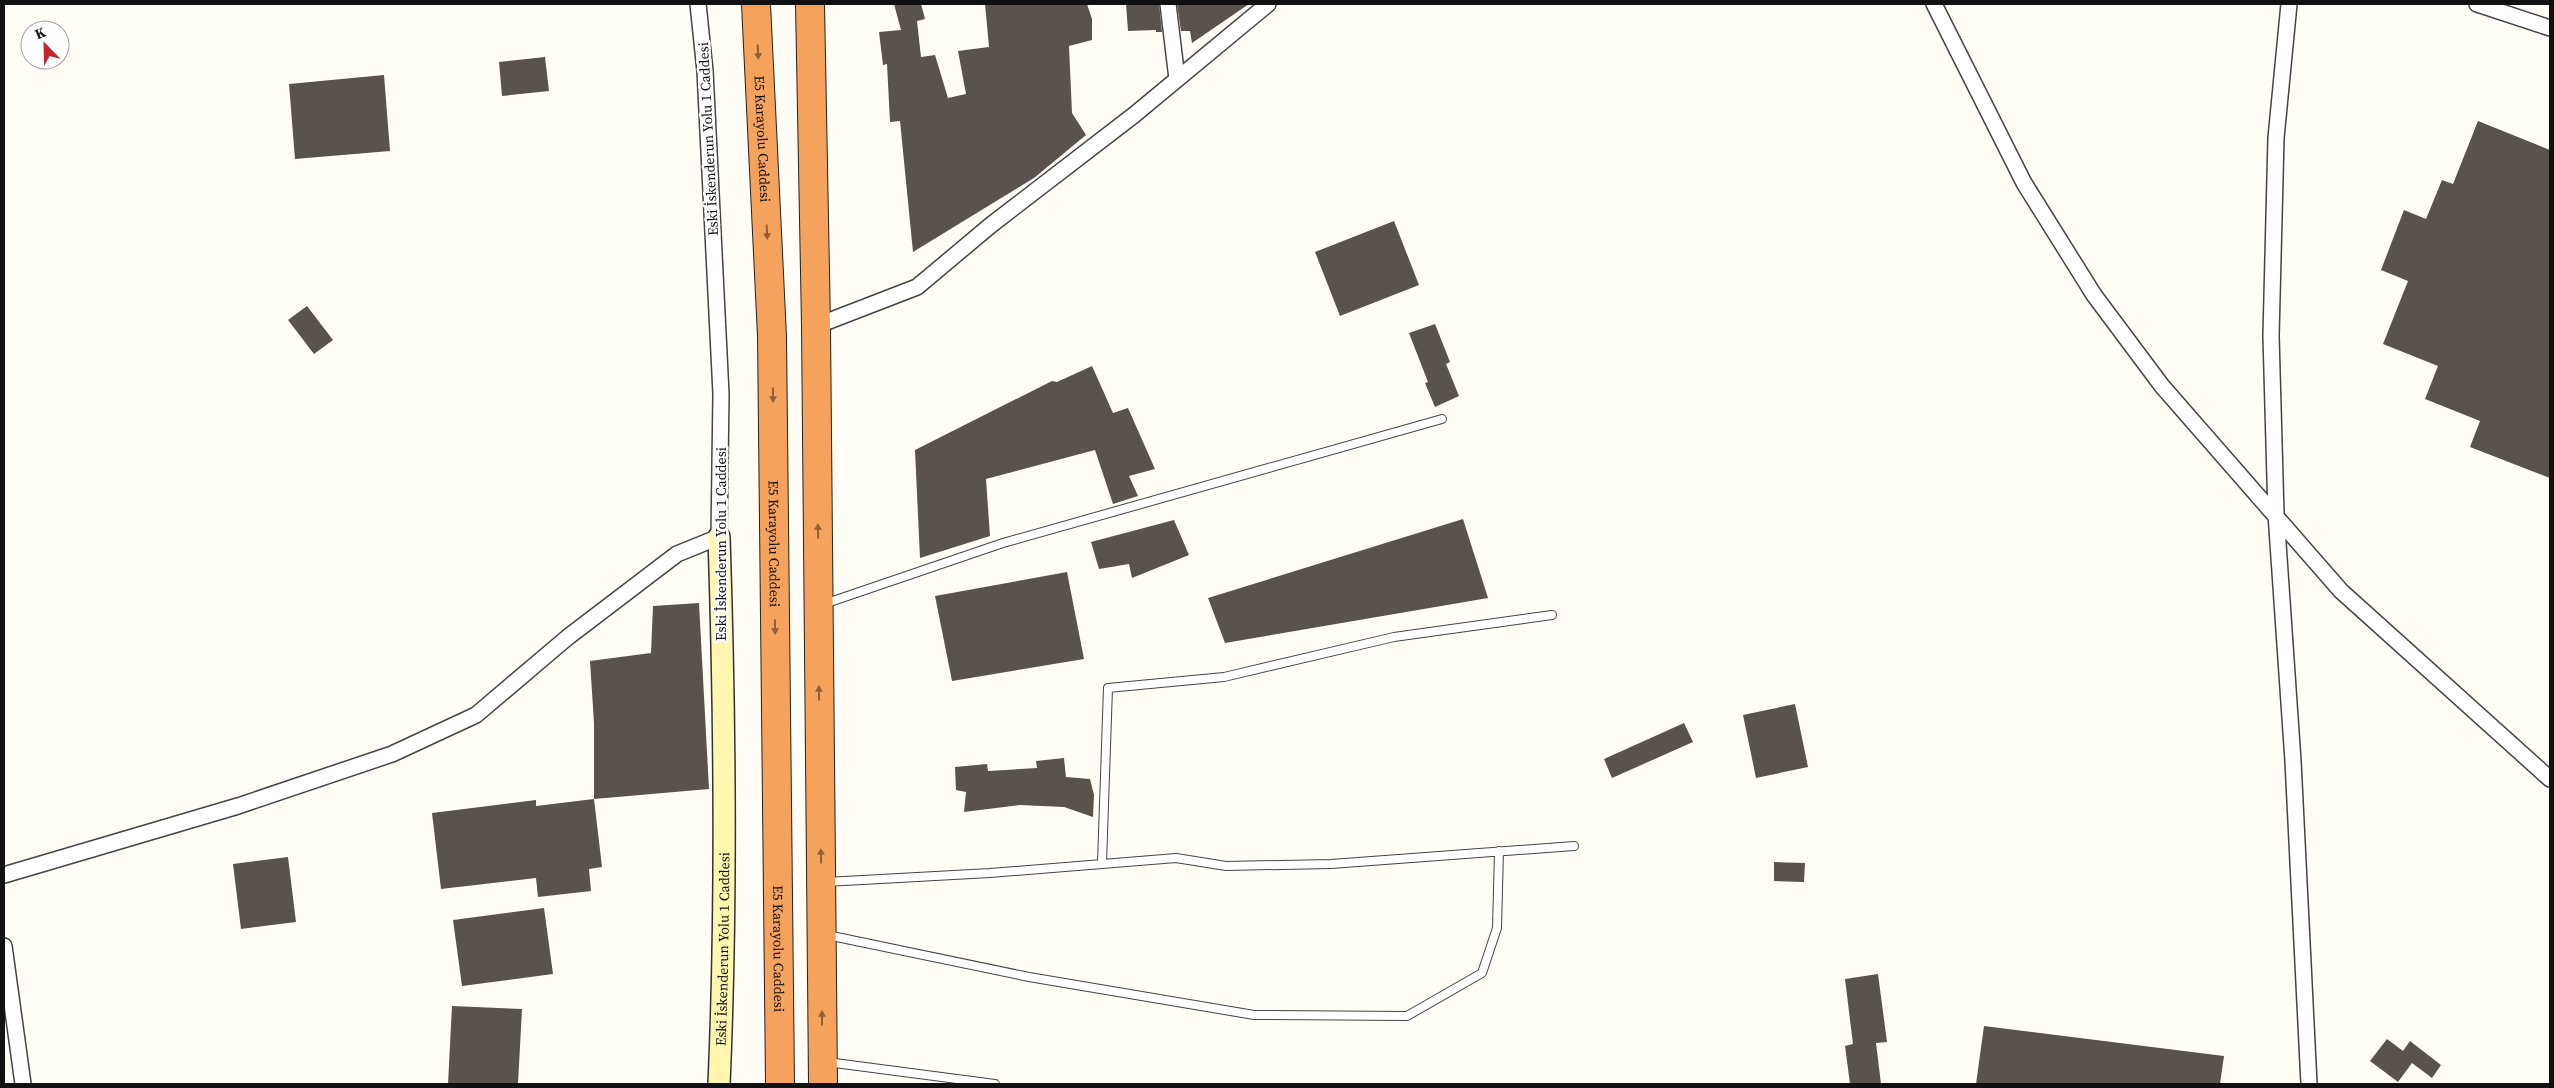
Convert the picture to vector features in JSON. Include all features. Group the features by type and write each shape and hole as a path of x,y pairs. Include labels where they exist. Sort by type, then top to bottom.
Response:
{"highway":[{"name":"E5 Karayolu Caddesi","path":"756,4 772,336 780,1084"},
{"path":"810,4 816,326 823,1073"}],"street":[{"name":"Eski İskenderun Yolu 1 Caddesi","path":"698,4 706,72 721,394 719,537 722,629 724,982 719,1084"},
{"path":"1168,4 1177,79"},
{"path":"816,326 917,287 991,225 1177,79 1268,4"},
{"path":"1934,4 2024,183 2094,294 2162,386 2276,514 2341,591 2550,779"},
{"path":"2289,4 2276,138 2271,336 2276,514 2293,761 2309,1084"},
{"path":"2477,4 2550,28"},
{"path":"4,875 238,806 392,754 476,715 568,637 677,554 719,537"},
{"path":"4,946 22,1084"}],"lane":[{"path":"818,606 1004,543 1442,419"},
{"path":"1102,863 1108,688 1224,677 1394,637 1552,616"},
{"path":"821,882 990,873 1176,858 1226,866 1331,864 1574,846"},
{"path":"822,934 1030,978 1254,1015 1407,1016 1482,973 1497,928 1499,851"},
{"path":"823,1073 995,1084"}],"building":[{"path":"894,4 921,4 925,19 917,21 921,57 935,55 948,98 966,94 958,51 989,47 985,4 1087,4 1092,19 1092,40 1069,46 1072,113 1086,135 1034,178 913,252 900,121 890,122 887,64 883,65 879,32 901,30"},
{"path":"1126,4 1159,4 1162,32 1156,32 1156,30 1128,31"},
{"path":"1177,4 1249,4 1192,43 1190,31 1181,31"},
{"path":"545,57 549,91 502,96 499,62"},
{"path":"384,75 390,151 295,159 289,84"},
{"path":"2478,121 2550,150 2550,478 2470,447 2480,421 2425,399 2438,366 2383,344 2408,281 2381,270 2404,210 2426,219 2442,180 2453,184"},
{"path":"1394,221 1419,285 1340,316 1315,252"},
{"path":"307,306 333,340 314,354 288,320"},
{"path":"1435,324 1450,362 1446,364 1459,396 1435,407 1425,383 1428,382 1409,333"},
{"path":"1092,366 1113,413 1128,408 1155,469 1129,476 1138,496 1113,504 1095,450 986,479 990,536 920,558 915,450 1052,381 1057,382"},
{"path":"1463,519 1488,598 1225,643 1208,598"},
{"path":"1174,520 1189,555 1132,578 1129,564 1099,569 1091,542"},
{"path":"1067,572 1084,659 952,681 935,596"},
{"path":"699,603 709,789 594,799 594,723 590,661 651,653 653,606"},
{"path":"1795,704 1808,767 1756,778 1743,715"},
{"path":"1684,723 1693,742 1612,778 1604,759"},
{"path":"1064,758 1066,777 1090,779 1094,795 1093,817 1064,807 1020,805 964,812 966,792 956,790 955,767 987,764 988,771 1037,768 1036,761"},
{"path":"594,799 602,867 589,869 591,891 538,897 536,878 441,889 432,813 536,800 536,806"},
{"path":"288,857 296,922 241,929 233,864"},
{"path":"1774,862 1805,863 1804,882 1774,881"},
{"path":"544,908 553,974 462,986 453,920"},
{"path":"1878,974 1887,1042 1876,1043 1881,1084 1850,1084 1845,1046 1853,1044 1845,979"},
{"path":"452,1006 522,1009 518,1084 448,1084"},
{"path":"1984,1026 2224,1056 2220,1084 1976,1084"},
{"path":"2387,1039 2403,1051 2410,1041 2441,1065 2432,1078 2412,1063 2398,1082 2370,1061"}]}
